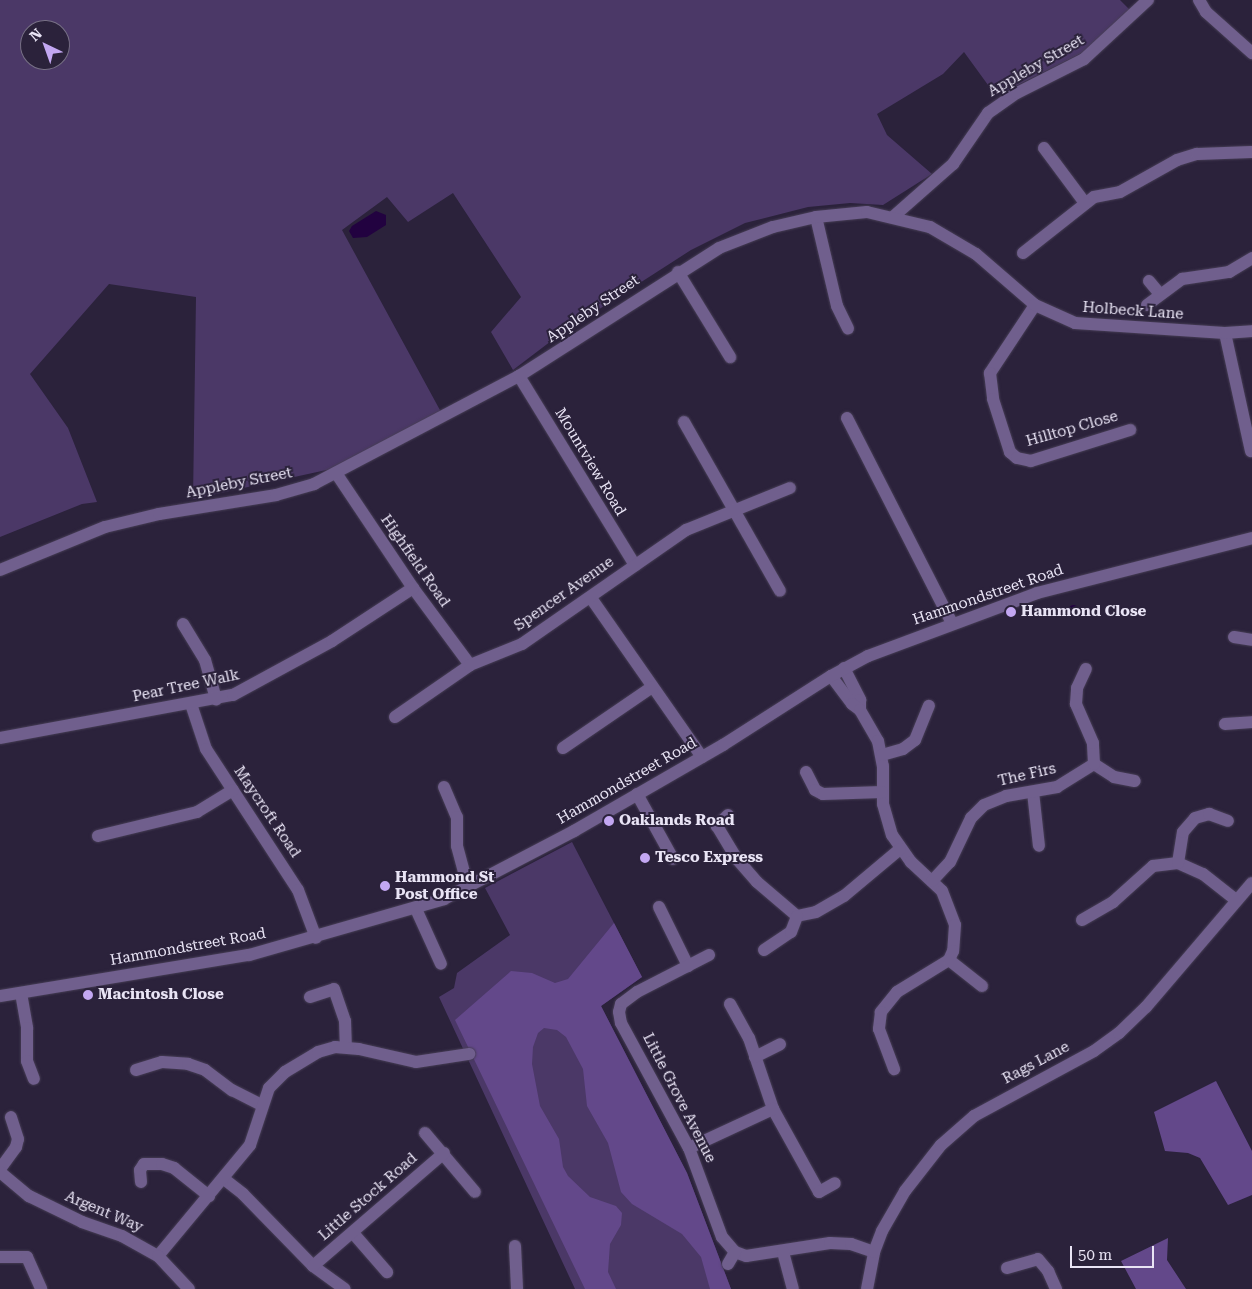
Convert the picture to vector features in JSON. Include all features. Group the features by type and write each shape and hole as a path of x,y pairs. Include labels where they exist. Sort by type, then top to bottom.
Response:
{"street":[{"name":"Appleby Street","path":"0,570 105,527 159,514 276,495 336,473 519,376 678,272 734,240 816,217 867,212 894,216 953,164 988,113 1017,93 1084,59 1148,0"},
{"path":"1199,0 1206,12 1252,53"},
{"path":"1044,148 1085,203"},
{"path":"1022,253 1094,197 1120,192 1177,160 1197,154 1252,152"},
{"name":"Holbeck Lane","path":"894,216 930,227 960,243 1035,305 1075,323 1225,333 1252,331"},
{"path":"816,217 837,306 848,329"},
{"path":"1147,305 1182,279 1230,272 1252,258"},
{"path":"678,272 730,357"},
{"path":"1149,281 1160,294"},
{"name":"Hilltop Close","path":"1035,305 990,373 993,399 1010,452 1017,458 1031,461 1130,430"},
{"path":"1225,333 1251,451"},
{"name":"Mountview Road","path":"519,376 635,565"},
{"path":"847,418 952,623"},
{"path":"684,422 732,510 780,591"},
{"name":"Highfield Road","path":"336,473 412,588 470,665"},
{"name":"Spencer Avenue","path":"395,717 470,665 522,644 591,598 686,530 790,488"},
{"name":"Hammondstreet Road","path":"0,996 249,955 416,909 505,870 702,757 844,668 952,623 1067,584 1252,538"},
{"name":"Pear Tree Walk","path":"0,738 191,704 216,699 248,689 412,588"},
{"path":"591,598 702,757"},
{"path":"183,624 205,660 216,699"},
{"path":"1234,637 1252,640"},
{"path":"844,668 860,700 860,710"},
{"path":"1086,669 1077,688 1076,704 1093,743 1094,764 1114,778 1135,781"},
{"path":"831,676 860,710 882,755 882,792 887,824 900,849 932,881 947,900 955,925 954,951 949,960 897,992 883,1006 879,1029 894,1069"},
{"path":"563,748 652,687"},
{"name":"Maycroft Road","path":"191,704 206,749 298,890 316,938"},
{"path":"882,755 903,749 915,740 929,706"},
{"path":"1224,724 1252,722"},
{"name":"The Firs","path":"932,881 950,862 971,818 979,808 998,798 1057,787 1094,764"},
{"path":"806,772 815,790 824,794 882,792"},
{"path":"444,787 457,818 457,846 468,887"},
{"path":"98,836 197,812 233,790"},
{"path":"1033,792 1039,846"},
{"path":"637,794 673,859"},
{"path":"1178,862 1180,840 1189,822 1209,814 1228,821"},
{"path":"728,815 717,826 737,859 756,882 797,916"},
{"path":"797,916 816,912 844,896 900,849"},
{"path":"1082,920 1113,902 1153,866 1178,862 1203,874 1236,900"},
{"name":"Rags Lane","path":"867,1289 874,1252 905,1191 941,1145 974,1116 1094,1051 1119,1033 1146,1007 1252,883"},
{"path":"659,907 688,966 710,955"},
{"path":"416,909 441,964"},
{"path":"764,950 792,932 797,916"},
{"path":"949,960 982,986"},
{"name":"Little Grove Avenue","path":"688,966 637,992 621,1004 618,1012 621,1023 689,1148 717,1227 735,1252"},
{"path":"310,997 334,989 345,1021 346,1047"},
{"path":"21,993 27,1028 27,1062 34,1079"},
{"path":"730,1004 756,1057 773,1109 818,1192 835,1183"},
{"path":"756,1057 780,1044"},
{"path":"158,1256 224,1179 255,1137 262,1105 269,1088 285,1072 318,1052 346,1047 416,1062 469,1054"},
{"path":"136,1070 162,1062 188,1064 205,1070 232,1090 262,1105"},
{"path":"689,1148 773,1109"},
{"path":"0,1171 16,1147 18,1138 11,1117"},
{"path":"426,1133 475,1192"},
{"name":"Little Stock Road","path":"313,1266 444,1153"},
{"path":"141,1182 140,1170 144,1164 162,1164 174,1168 209,1196"},
{"name":"Argent Way","path":"0,1171 29,1196 82,1222 122,1236 158,1256 189,1289"},
{"path":"224,1179 243,1194 313,1266 345,1289"},
{"path":"353,1233 387,1272"},
{"path":"728,1264 735,1252 746,1256 783,1252 830,1242 851,1244 874,1252"},
{"path":"515,1246 517,1289"},
{"path":"783,1252 793,1289"},
{"path":"0,1257 27,1257 41,1289"},
{"path":"1007,1268 1038,1259 1048,1271 1056,1289"}],"shaded area":[{"path":"0,0 1120,0 1130,10 1082,53 996,96 964,52 943,74 877,114 887,135 932,174 883,205 850,203 808,207 745,223 691,250 559,335 513,370 491,332 521,297 453,193 408,222 387,197 342,230 441,412 331,469 193,499 196,297 109,284 30,374 68,428 97,502 82,504 0,537"},
{"path":"376,211 386,215 386,225 367,237 353,238 349,231 352,226"},
{"path":"1073,604 1079,610 1073,616 1067,610"},
{"path":"572,842 642,977 601,1006 687,1173 731,1289 575,1289 439,997 454,988 457,973 510,935 485,888"},
{"path":"614,923 642,977 601,1006 687,1173 731,1289 710,1289 701,1257 682,1234 632,1204 621,1192 608,1143 587,1106 583,1069 566,1037 557,1030 544,1028 538,1033 533,1047 532,1064 540,1106 559,1139 563,1167 568,1176 590,1197 616,1206 622,1213 621,1225 610,1244 608,1272 616,1289 585,1289 455,1020 511,971 532,973 555,983 568,979"},
{"path":"1216,1081 1252,1151 1252,1195 1228,1205 1200,1158 1188,1153 1165,1151 1154,1112"},
{"path":"1168,1238 1167,1260 1186,1289 1136,1289 1121,1261"}],"place":[{"name":"Hammond Close","path":"1011,612"},
{"name":"Oaklands Road","path":"609,821"},
{"name":"Tesco Express","path":"645,858"},
{"name":"Hammond St Post Office","path":"385,886"},
{"name":"Macintosh Close","path":"88,995"}]}
